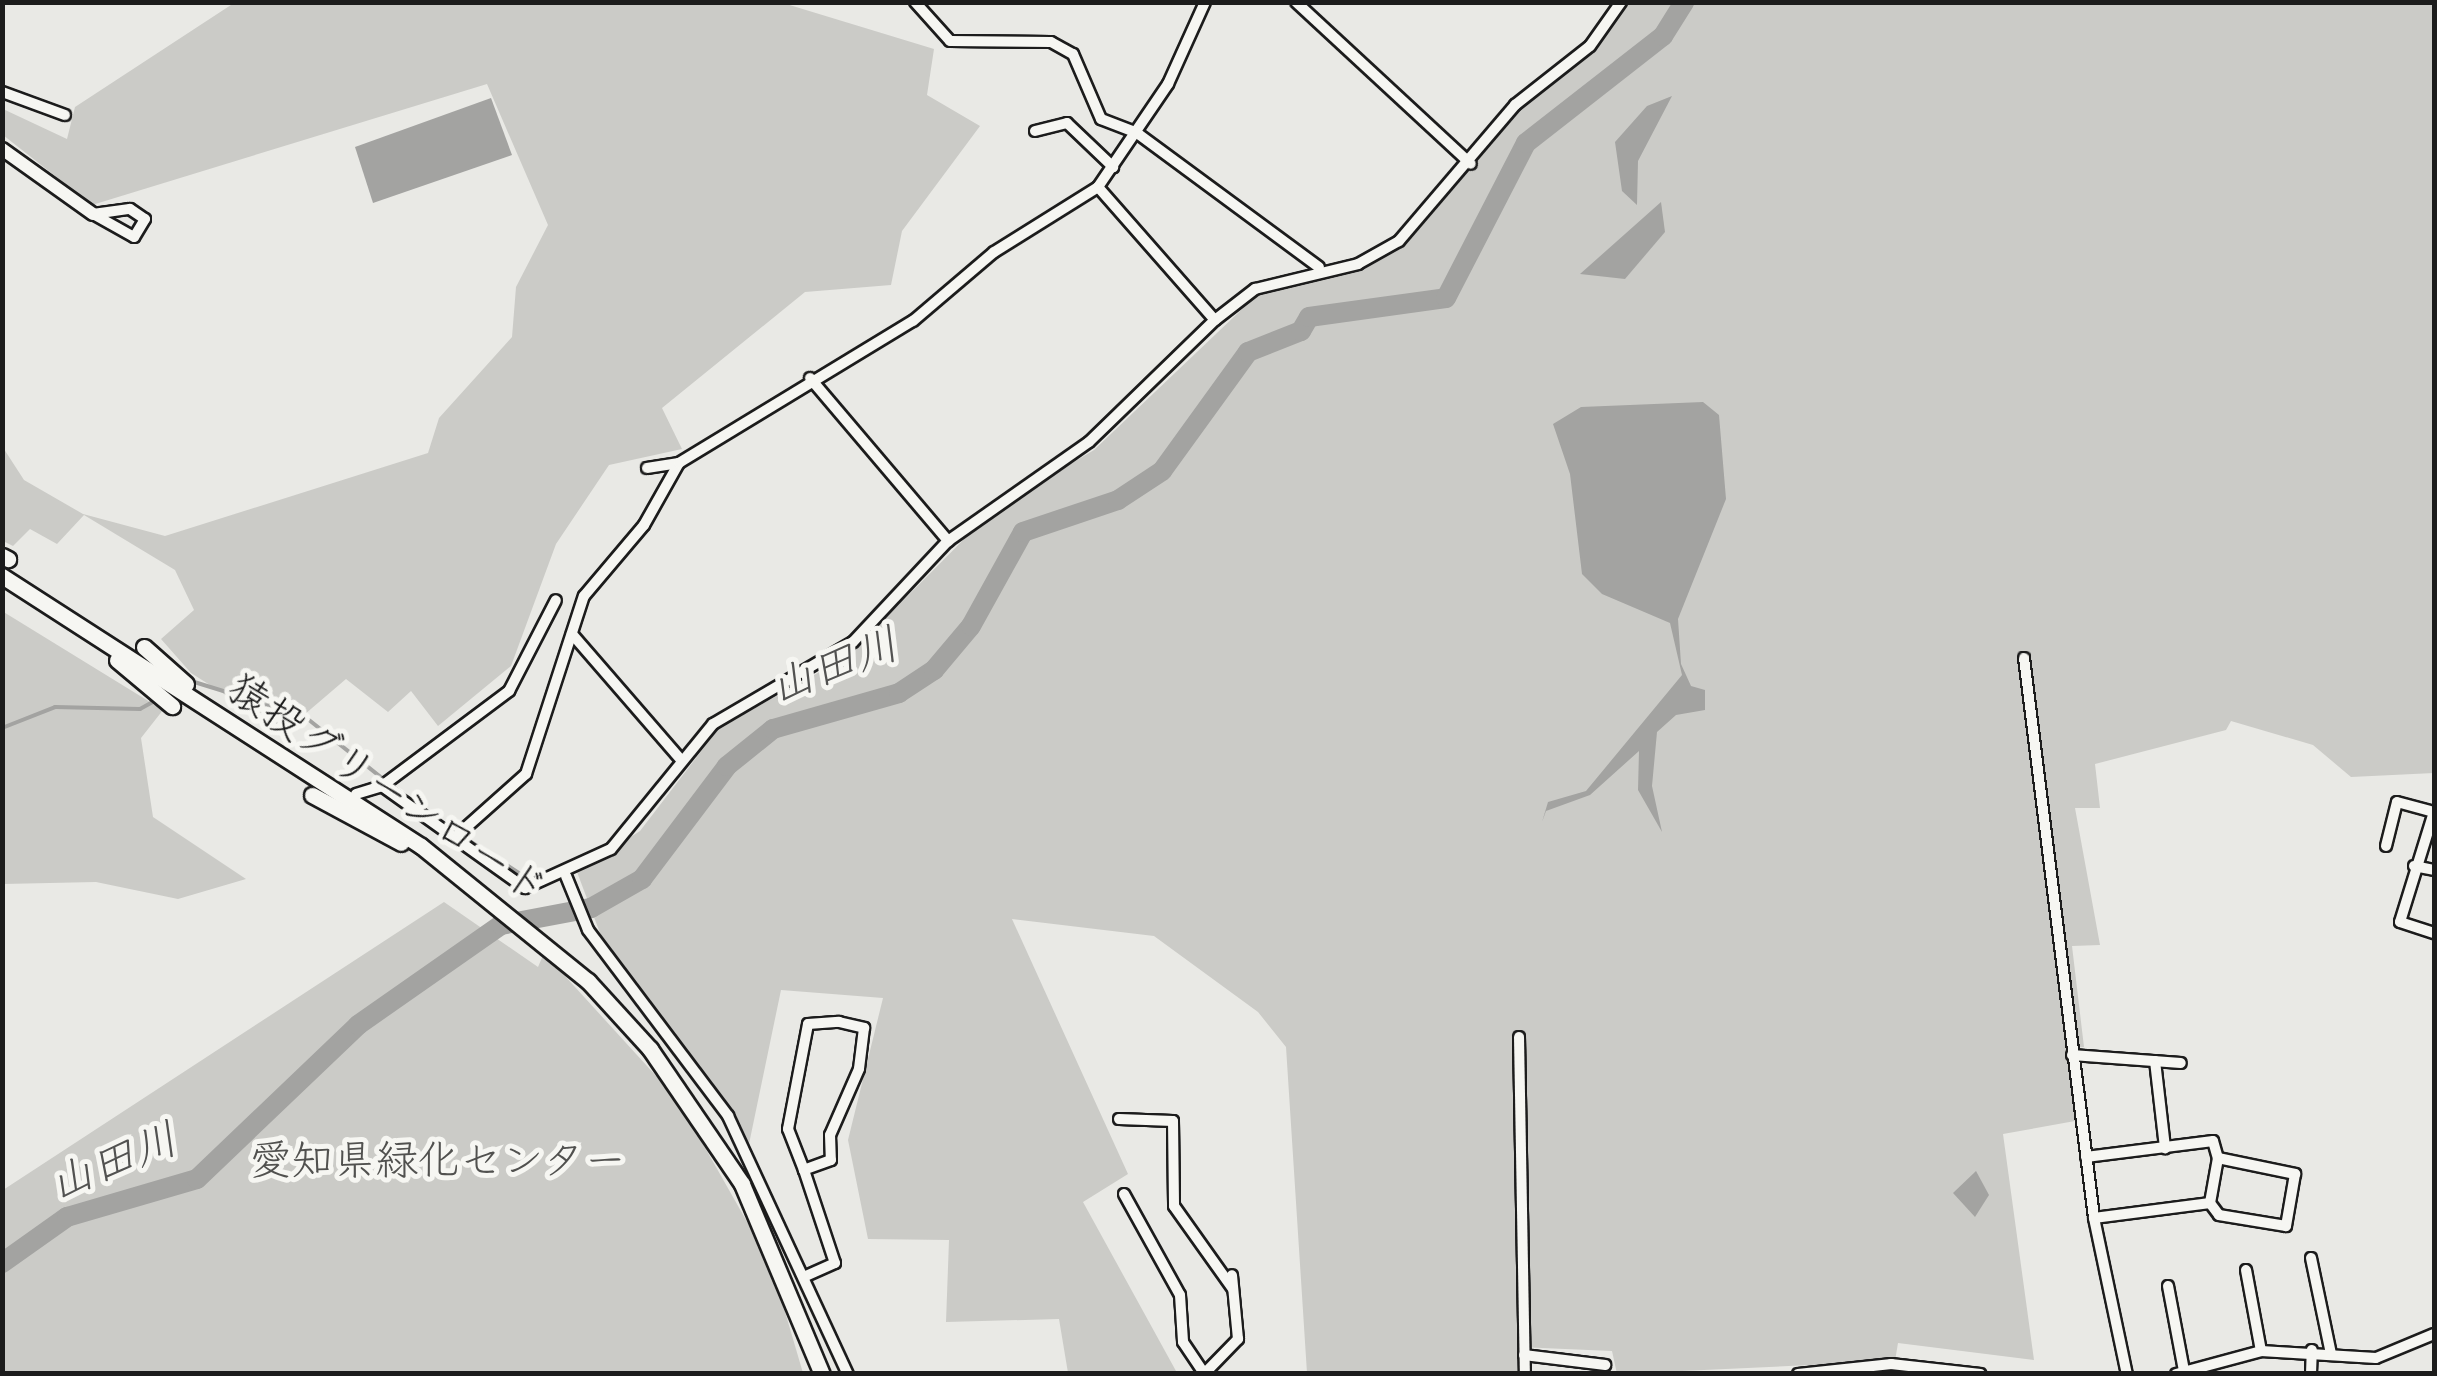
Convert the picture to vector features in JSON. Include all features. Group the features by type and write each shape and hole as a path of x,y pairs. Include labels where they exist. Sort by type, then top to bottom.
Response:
{"main road":[{"path":"2,579 172,706"},
{"name":"猿投グリーンロード","path":"2,579 324,782 466,878 540,936 622,1016 703,1120 769,1237 822,1374"},
{"path":"144,647 324,782"},
{"path":"312,795 466,878"}],"street":[{"path":"915,2 958,44 1031,40 1073,54 1102,119 1137,133 1319,267"},
{"path":"647,468 679,463 810,378 913,321 984,259 1098,187 1137,133 1206,2"},
{"path":"1296,2 1471,164"},
{"path":"382,786 525,888 566,876 635,830 682,760 726,714 853,642 948,541 1089,442 1215,320 1256,289 1319,267 1358,264 1400,241 1471,164 1515,105 1590,46 1621,2"},
{"path":"2,92 64,116"},
{"path":"1035,132 1067,123 1113,167"},
{"path":"2,149 93,214"},
{"path":"1098,187 1215,320"},
{"path":"810,378 948,541"},
{"path":"453,839 526,774 593,582 644,524 679,463"},
{"path":"356,794 382,786 509,691 556,600"},
{"path":"572,634 682,760"},
{"path":"2024,658 2094,1218 2128,1374"},
{"path":"2386,846 2397,802 2432,811 2400,922 2434,934"},
{"path":"2414,866 2434,870"},
{"path":"566,876 589,918 588,930 728,1116 806,1276 848,1374"},
{"path":"804,1170 830,1160 864,1028 808,1024 788,1129 836,1263 806,1276"},
{"path":"1519,1037 1524,1374"},
{"path":"2072,1055 2182,1063"},
{"path":"2155,1061 2165,1148"},
{"path":"1119,1119 1174,1121 1174,1206 1233,1289"},
{"path":"2086,1157 2214,1141 2218,1158 2210,1203 2219,1214 2286,1226 2295,1174 2218,1158"},
{"path":"1124,1194 1180,1295 1183,1342 1204,1373 1238,1340 1232,1275"},
{"path":"2094,1218 2210,1203"},
{"path":"2311,1258 2331,1354"},
{"path":"2246,1270 2261,1351"},
{"path":"2168,1286 2180,1372 2200,1370 2261,1351 2395,1355 2434,1334"},
{"path":"2311,1374 2312,1350"},
{"path":"1524,1355 1605,1365"},
{"path":"1798,1374 1905,1369 1980,1374"}],"green space":[{"path":"234,3 783,3 934,49 927,95 980,126 902,231 891,285 805,292 662,408 682,449 609,465 556,544 511,666 438,726 411,691 388,712 346,679 284,732 191,673 161,639 194,610 175,570 84,515 57,544 30,529 13,546 3,541 2,446 24,480 83,514 165,536 428,453 439,418 512,337 516,287 548,225 487,84 92,205 3,135 3,109 67,139 75,107"},
{"path":"1629,3 2434,3 2434,773 2351,777 2313,745 2231,721 2226,730 2095,764 2100,808 2075,808 2100,945 2072,946 2084,1047 2066,1048 2075,1121 2003,1134 2034,1360 1898,1343 1895,1361 1617,1374 1612,1351 1521,1347 1521,1373 1307,1373 1286,1047 1258,1012 1154,936 1012,919 1128,1174 1083,1202 1176,1371 1068,1373 1059,1319 946,1322 949,1240 868,1239 848,1140 883,998 781,990 749,1144 600,933 577,872 640,831 719,728 848,656 993,510 1094,450 1259,293 1361,271 1400,249 1518,109 1593,48"},
{"path":"2,611 163,710 141,738 153,817 246,879 178,899 96,882 3,884"},
{"name":"愛知県緑化センター","path":"444,902 538,967 544,953 678,1100 771,1264 803,1373 3,1374 3,1190"}],"shaded area":[{"path":"1672,96 1638,161 1637,205 1622,191 1615,142 1647,106"},
{"path":"491,98 512,155 373,203 355,147"},
{"path":"1661,202 1665,232 1625,279 1580,274"},
{"path":"1703,402 1719,415 1726,499 1678,619 1681,664 1691,686 1705,690 1705,710 1676,715 1657,732 1652,786 1662,832 1638,790 1639,751 1590,795 1546,811 1542,822 1548,802 1586,791 1682,675 1670,623 1602,594 1582,574 1570,474 1553,424 1581,407"},
{"path":"1976,1171 1989,1195 1975,1217 1953,1193"}],"waterway":[{"name":"山田川","path":"2,1263 67,1217 197,1179 358,1025 501,925 591,908 642,879 727,766 773,729 899,693 934,670 971,626 1023,532 1118,500 1162,471 1248,352 1301,331 1309,317 1446,298 1526,143 1663,36 1684,2"},
{"path":"191,681 304,716 387,782"},
{"path":"2,728 55,707 140,709 156,700"},
{"path":"439,821 525,877"}]}
